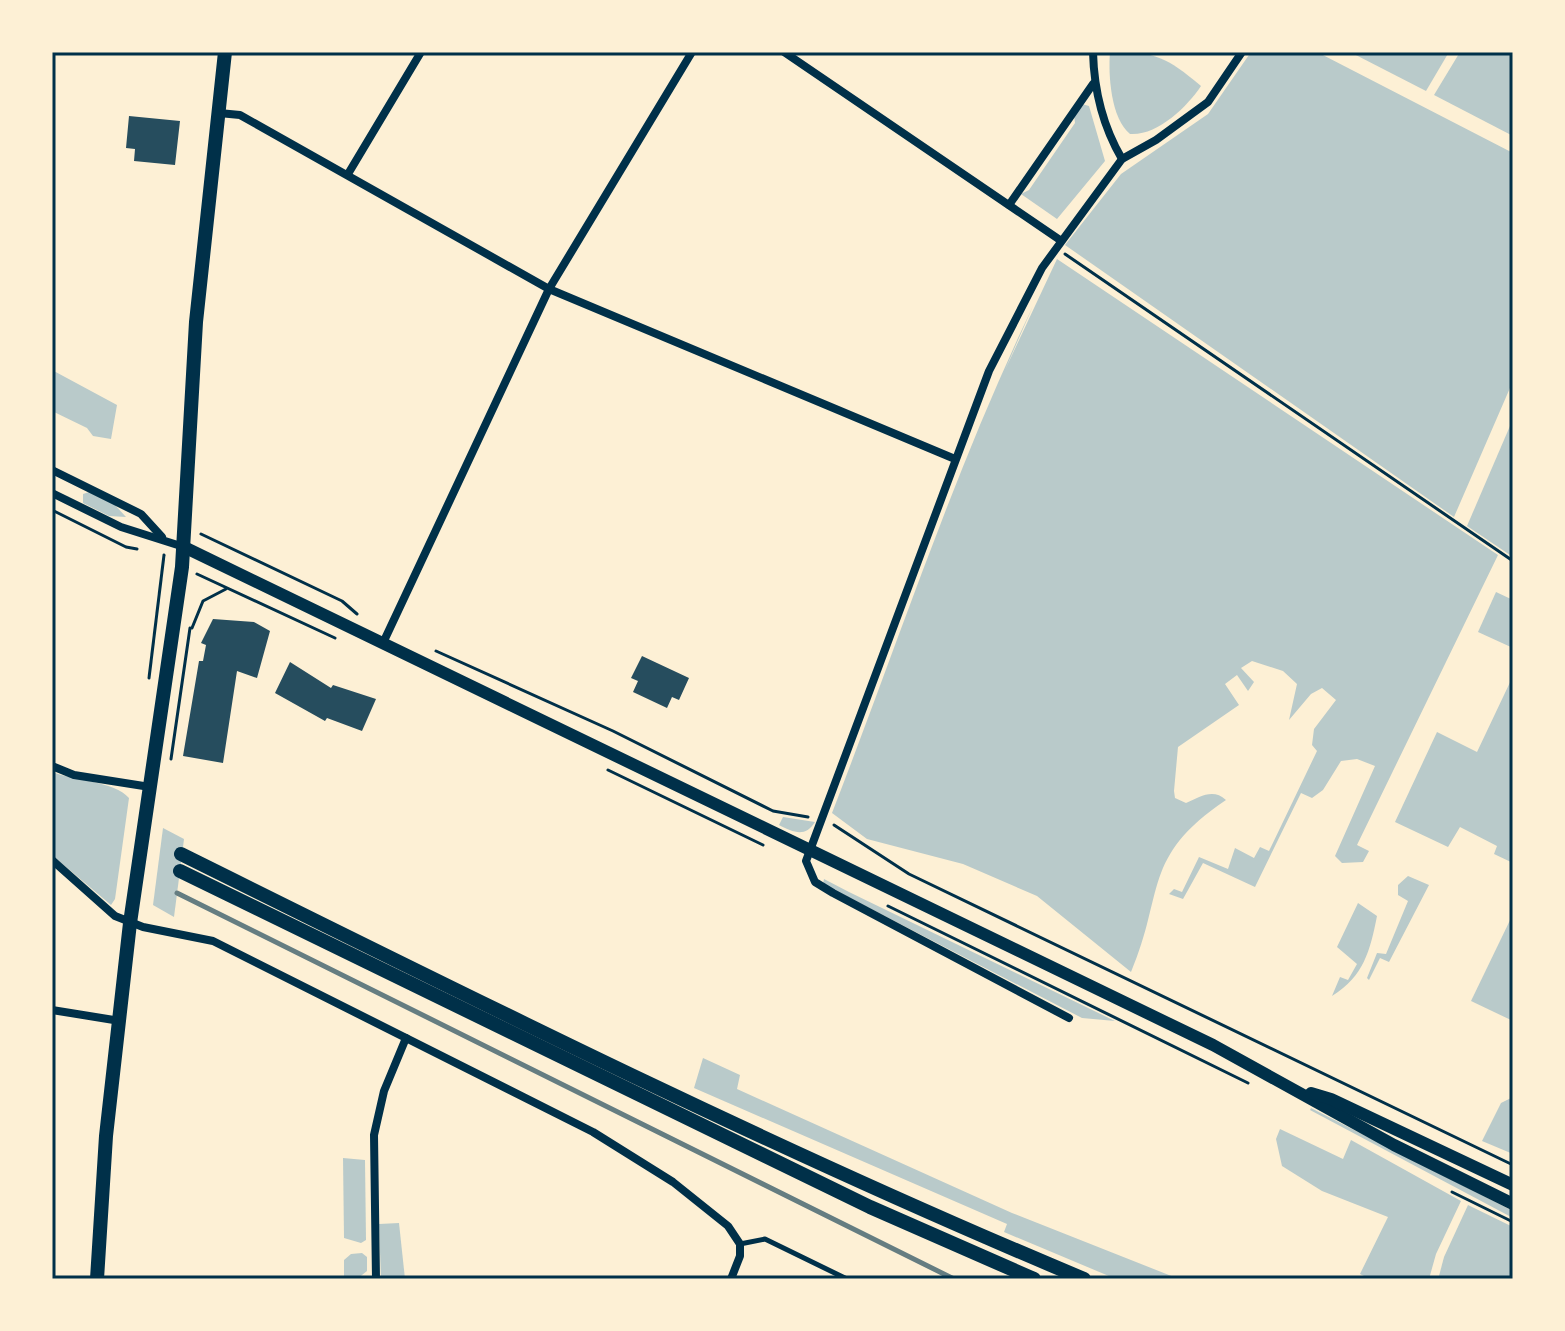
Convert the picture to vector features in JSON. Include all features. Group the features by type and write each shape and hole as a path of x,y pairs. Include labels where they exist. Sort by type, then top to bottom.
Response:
{"main road":[{"path":"97,1279 113,1020 182,567 196,322 225,52"},
{"path":"181,854 452,989 845,1176 1084,1279"},
{"path":"180,871 771,1160 1034,1279"}],"street":[{"path":"348,174 421,52"},
{"path":"383,643 549,289 692,52"},
{"path":"784,52 1009,205 1058,244"},
{"path":"1093,52 1093,84 1103,120 1122,159"},
{"path":"1069,1018 815,882 806,861 989,371 1058,244 1122,159 1154,141 1208,102 1242,52"},
{"path":"1009,205 1093,84"},
{"path":"219,113 240,115 549,289 955,459"},
{"path":"52,470 141,514 163,538"},
{"path":"65,499 74,481"},
{"path":"52,493 121,527 184,547 1300,1090 1331,1099 1513,1185"},
{"path":"52,766 74,775 150,787"},
{"path":"52,860 115,916 156,930 213,941 593,1132 702,1204 728,1226 740,1244 740,1256 731,1279"},
{"path":"52,1010 113,1020"},
{"path":"376,1279 372,1199 374,1135 384,1091 406,1038"},
{"path":"1300,1090 1324,1108 1513,1204"}],"lane":[{"path":"740,1244 765,1239 847,1279"}],"path":[{"path":"1058,244 1513,561"},
{"path":"52,510 137,549"},
{"path":"184,526 342,601 361,617"},
{"path":"157,553 164,558"},
{"path":"182,567 337,639"},
{"path":"190,632 203,601 229,588"},
{"path":"430,648 613,731 773,811 821,820 847,832 909,874 1513,1165"},
{"path":"602,767 768,847"},
{"path":"879,902 1258,1087"},
{"path":"1441,1186 1513,1222"}],"shaded area":[{"path":"1110,52 1139,53 1160,58 1179,68 1201,86 1170,119 1151,130 1130,134 1115,108 1110,84"},
{"path":"1251,52 1317,52 1513,153 1513,381 1454,517 1065,245 1121,174 1208,114"},
{"path":"1350,52 1449,52 1426,91"},
{"path":"1460,52 1513,52 1513,136 1434,95"},
{"path":"1082,104 1089,106 1105,161 1057,219 1021,194 1029,190 1075,123 1074,115"},
{"path":"1057,259 1498,555 1357,845 1369,851 1363,862 1342,863 1335,856 1375,766 1357,759 1341,761 1323,790 1312,798 1301,793 1255,887 1203,863 1183,899 1169,894 1174,889 1182,892 1199,857 1228,869 1235,848 1254,858 1260,847 1269,851 1317,751 1312,745 1314,729 1336,700 1322,688 1311,694 1289,720 1297,684 1283,671 1252,661 1241,668 1254,682 1248,691 1237,675 1225,684 1239,705 1178,747 1174,791 1175,798 1186,803 1211,794 1226,800 1180,840 1168,859 1159,878 1131,972 1037,896 963,864 867,839 832,813 978,431 1004,368"},
{"path":"52,370 117,405 111,439 93,436 87,428 52,411"},
{"path":"1513,419 1513,557 1467,526"},
{"path":"89,492 114,504 126,517 109,516 83,503 83,494"},
{"path":"1496,592 1513,600 1513,648 1478,632"},
{"path":"1513,676 1513,863 1494,854 1497,846 1460,827 1448,847 1395,822 1437,732 1477,752"},
{"path":"52,772 114,788 129,798 115,899 111,905 52,855"},
{"path":"783,817 815,822 807,830 798,832 779,825"},
{"path":"163,828 184,839 174,917 153,905"},
{"path":"1408,876 1429,885 1389,962 1380,958 1369,980 1367,978 1377,953 1386,954 1408,901 1398,895 1398,885"},
{"path":"824,879 1115,1021 1082,1018 823,884"},
{"path":"1358,903 1377,916 1372,940 1364,962 1352,980 1332,996 1340,977 1348,980 1357,964 1337,947"},
{"path":"1513,914 1513,1021 1471,1001"},
{"path":"703,1058 740,1075 737,1089 1012,1213 1179,1279 1116,1279 1004,1232 1007,1224 694,1088"},
{"path":"1513,1097 1513,1154 1482,1141 1501,1103"},
{"path":"1310,1110 1513,1211 1513,1218"},
{"path":"1280,1129 1343,1159 1351,1140 1461,1201 1436,1254 1429,1279 1370,1279 1360,1274 1388,1217 1322,1191 1282,1166 1276,1139"},
{"path":"343,1158 365,1160 366,1240 361,1243 344,1238"},
{"path":"1468,1205 1513,1227 1513,1279 1446,1279 1439,1276 1444,1257"},
{"path":"399,1223 405,1279 381,1279 379,1224"},
{"path":"362,1253 367,1257 367,1271 357,1279 344,1279 344,1260 351,1254"}],"building":[{"path":"129,116 180,121 175,165 134,161 135,149 126,148"},
{"path":"213,619 254,622 270,631 257,678 237,671 223,763 183,756 199,661 203,661 206,645 201,643"},
{"path":"642,656 689,678 679,700 672,697 667,708 633,692 638,681 631,678"},
{"path":"290,662 331,688 333,685 376,699 362,731 327,718 325,721 275,693"}],"railway":[{"path":"177,893 954,1279"}]}
